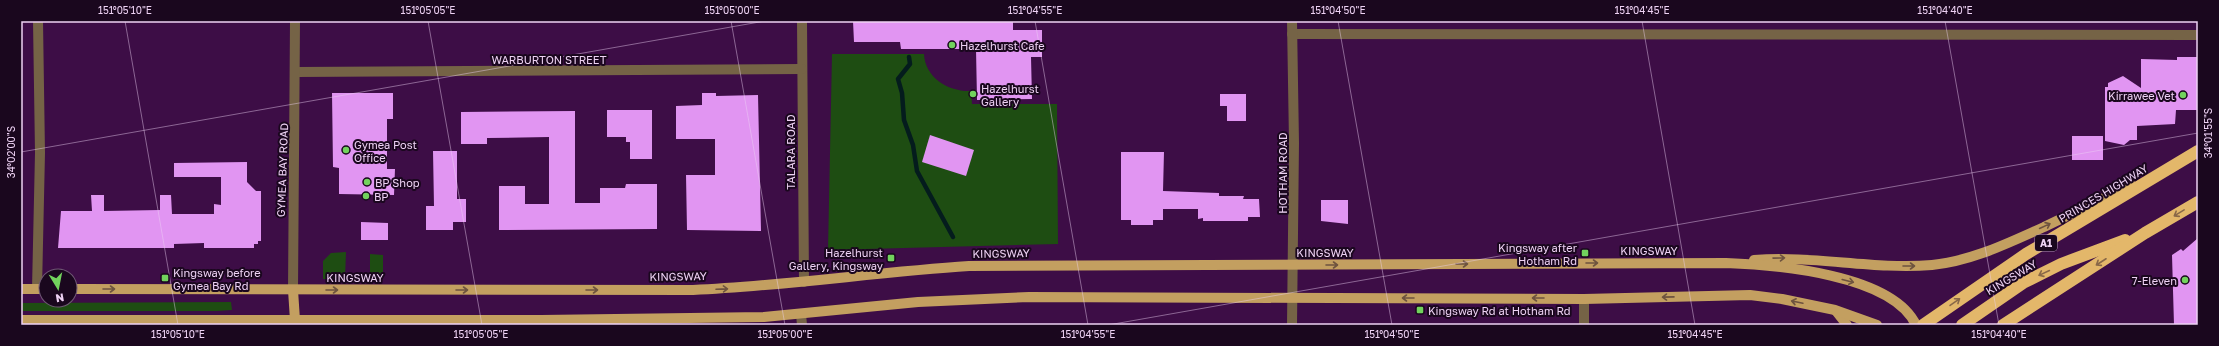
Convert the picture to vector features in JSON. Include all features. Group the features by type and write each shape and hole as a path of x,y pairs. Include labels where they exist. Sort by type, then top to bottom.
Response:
{"highway":[{"name":"PRINCES HIGHWAY","path":"1923,325 2026,254 2198,151"},
{"path":"2003,325 2145,233 2198,202"},
{"name":"KINGSWAY","path":"1962,325 2028,280 2087,254 2145,233"}],"main road":[{"path":"1726,263 1780,258 1904,266 1950,262 1978,255 2009,243 2172,166"},
{"name":"KINGSWAY","path":"78,289 693,290 754,287 866,274 969,266 1726,263 1750,264 1821,274 1862,284 1894,300 1904,307 1916,325"},
{"path":"21,289 38,289"},
{"name":"GYMEA BAY ROAD","path":"293,290 295,323"},
{"path":"21,320 295,323 541,323 801,314 970,299 1177,296 1292,298 1584,298 1750,295 1782,299 1835,310 1877,325"},
{"path":"1835,310 1847,325"}],"street":[{"path":"38,21 42,268"},
{"name":"GYMEA BAY ROAD","path":"293,290 296,72 295,21"},
{"name":"TALARA ROAD","path":"802,21 804,282"},
{"name":"HOTHAM ROAD","path":"1292,21 1292,325"},
{"path":"1292,34 2198,35"},
{"name":"WARBURTON STREET","path":"296,72 802,69"},
{"path":"1584,298 1584,325"},
{"path":"801,314 802,325"}],"green space":[{"path":"832,54 924,54 925,63 934,77 947,86 963,91 971,91 972,104 1057,104 1058,244 828,250"},
{"path":"346,252 345,279 323,279 323,261 331,253"},
{"path":"370,254 383,255 383,277 370,276"},
{"path":"231,302 232,310 21,311 21,303 38,303 38,308 78,308 78,303"}],"building":[{"path":"853,21 1013,21 1013,30 1042,30 1042,57 1031,57 1032,99 977,100 976,49 901,49 900,42 854,42"},
{"path":"2177,57 2198,57 2198,110 2176,110 2175,124 2137,126 2137,140 2130,140 2124,145 2105,141 2105,87 2108,87 2108,83 2123,76 2141,88 2141,59 2177,60"},
{"path":"332,93 393,93 393,119 387,119 387,169 395,169 394,195 339,194 339,168 333,167"},
{"path":"702,93 716,93 716,96 758,95 761,231 687,230 686,175 715,175 715,139 676,139 676,106 702,105"},
{"path":"1220,94 1246,94 1246,121 1227,121 1227,106 1220,106"},
{"path":"607,110 652,110 652,159 630,159 630,142 626,142 626,137 607,137"},
{"path":"575,111 575,203 600,203 600,188 625,188 626,184 657,184 657,229 499,230 499,186 525,186 525,204 549,204 549,137 487,138 487,144 461,144 461,112"},
{"path":"930,135 974,150 966,176 922,162"},
{"path":"2072,136 2103,136 2103,160 2072,160"},
{"path":"433,151 457,151 457,199 466,199 466,222 453,222 453,230 426,230 426,206 434,206"},
{"path":"1121,152 1164,152 1163,191 1219,193 1219,196 1244,196 1243,199 1259,199 1260,217 1248,217 1248,221 1203,221 1203,218 1198,219 1198,209 1163,209 1163,220 1153,220 1153,225 1131,225 1131,220 1121,220"},
{"path":"247,162 247,182 256,191 261,191 261,241 258,241 258,244 254,244 254,248 204,248 204,243 174,244 174,248 58,248 61,211 92,211 91,195 104,195 104,211 160,210 160,195 171,195 172,214 214,214 214,204 221,205 221,177 174,177 174,163"},
{"path":"1321,200 1348,200 1348,224 1321,221"},
{"path":"361,222 388,223 388,240 361,240"},
{"name":"7-Eleven","path":"2198,238 2198,325 2174,325 2172,255 2181,249 2183,251"}],"waterway":[{"path":"909,57 910,64 898,79 902,93 904,120 913,145 917,171 953,237"}],"place":[{"name":"Hazelhurst Cafe","path":"952,45"},
{"name":"Hazelhurst Gallery","path":"973,94"},
{"name":"Kirrawee Vet","path":"2183,95"},
{"name":"Gymea Post Office","path":"346,150"},
{"name":"BP Shop","path":"367,182"},
{"name":"BP","path":"366,196"},
{"name":"Kingsway after Hotham Rd","path":"1585,253"},
{"name":"Hazelhurst Gallery, Kingsway","path":"891,258"},
{"name":"Kingsway before Gymea Bay Rd","path":"165,278"},
{"name":"7-Eleven","path":"2185,280"},
{"name":"Kingsway Rd at Hotham Rd","path":"1420,310"}]}
